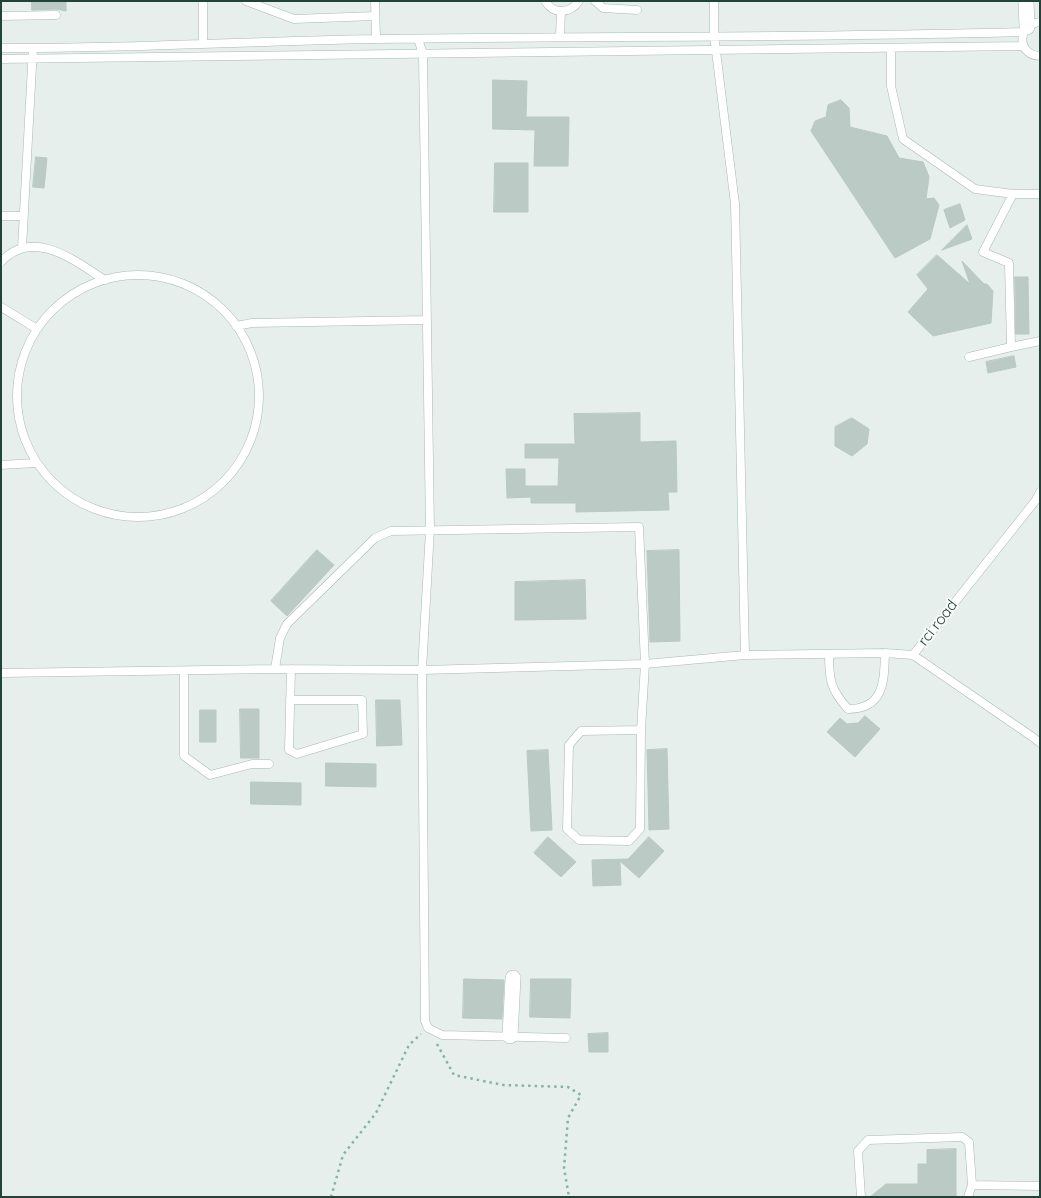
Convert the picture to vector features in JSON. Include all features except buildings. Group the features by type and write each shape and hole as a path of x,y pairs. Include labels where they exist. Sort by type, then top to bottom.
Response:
{"street":[{"path":"1026,1 1030,27"},
{"path":"510,1036 513,978"}],"lane":[{"path":"203,1 203,44"},
{"path":"246,1 294,19 375,16"},
{"path":"375,1 376,39"},
{"path":"545,1 552,9 561,11 570,10 580,1"},
{"path":"595,1 603,8 637,10"},
{"path":"714,1 714,35 735,204 745,655"},
{"path":"560,37 561,11"},
{"path":"1,16 56,15"},
{"path":"1,48 376,39 714,35 891,36 1030,27"},
{"path":"1030,27 1022,37 1023,46 1030,54 1040,56"},
{"path":"418,39 423,54 430,530 422,670 425,1021 428,1028 442,1035 566,1038"},
{"path":"1,59 1023,46"},
{"path":"22,248 22,216 33,48"},
{"path":"891,49 891,86 903,139 975,190 1012,194 1040,194"},
{"path":"1011,347 1009,263 983,252 1012,194"},
{"path":"1,216 22,216"},
{"path":"1,262 8,255 22,248 39,247 51,249 66,255 105,280"},
{"path":"126,276 168,279 188,286 206,296 236,326 248,346 256,369 258,393 256,417 250,440 239,462 224,480 206,496 185,508 162,515 138,518 114,516 91,509 70,497 52,482 36,464 22,431 16,396 22,361 37,329 60,304 89,286 105,280 126,276"},
{"path":"1,307 37,329"},
{"path":"236,326 252,323 426,320"},
{"path":"969,357 1040,341"},
{"path":"1,465 36,464"},
{"name":"rci road","path":"1040,492 1036,500 912,655 1034,738 1040,744"},
{"path":"275,669 280,638 287,624 375,538 391,531 640,527 645,664 641,730 640,829 629,841 578,840 567,829 569,745 581,731 641,730"},
{"path":"829,654 829,678 838,697 848,708 862,709 876,698 884,679 885,653"},
{"path":"1,673 275,669 422,670 645,664 745,655 885,653 912,655"},
{"path":"290,700 362,700 363,734 297,754 289,750 290,700 291,669"},
{"path":"184,671 184,756 210,775 252,764 269,764"},
{"path":"861,1197 858,1151 868,1140 962,1137 969,1142 972,1185 968,1197"},
{"path":"972,1185 1040,1186"}],"path":[{"path":"331,1197 342,1155 376,1114 409,1045 428,1028 454,1075 503,1085 568,1087 581,1095 568,1118 564,1168 569,1197"}]}
